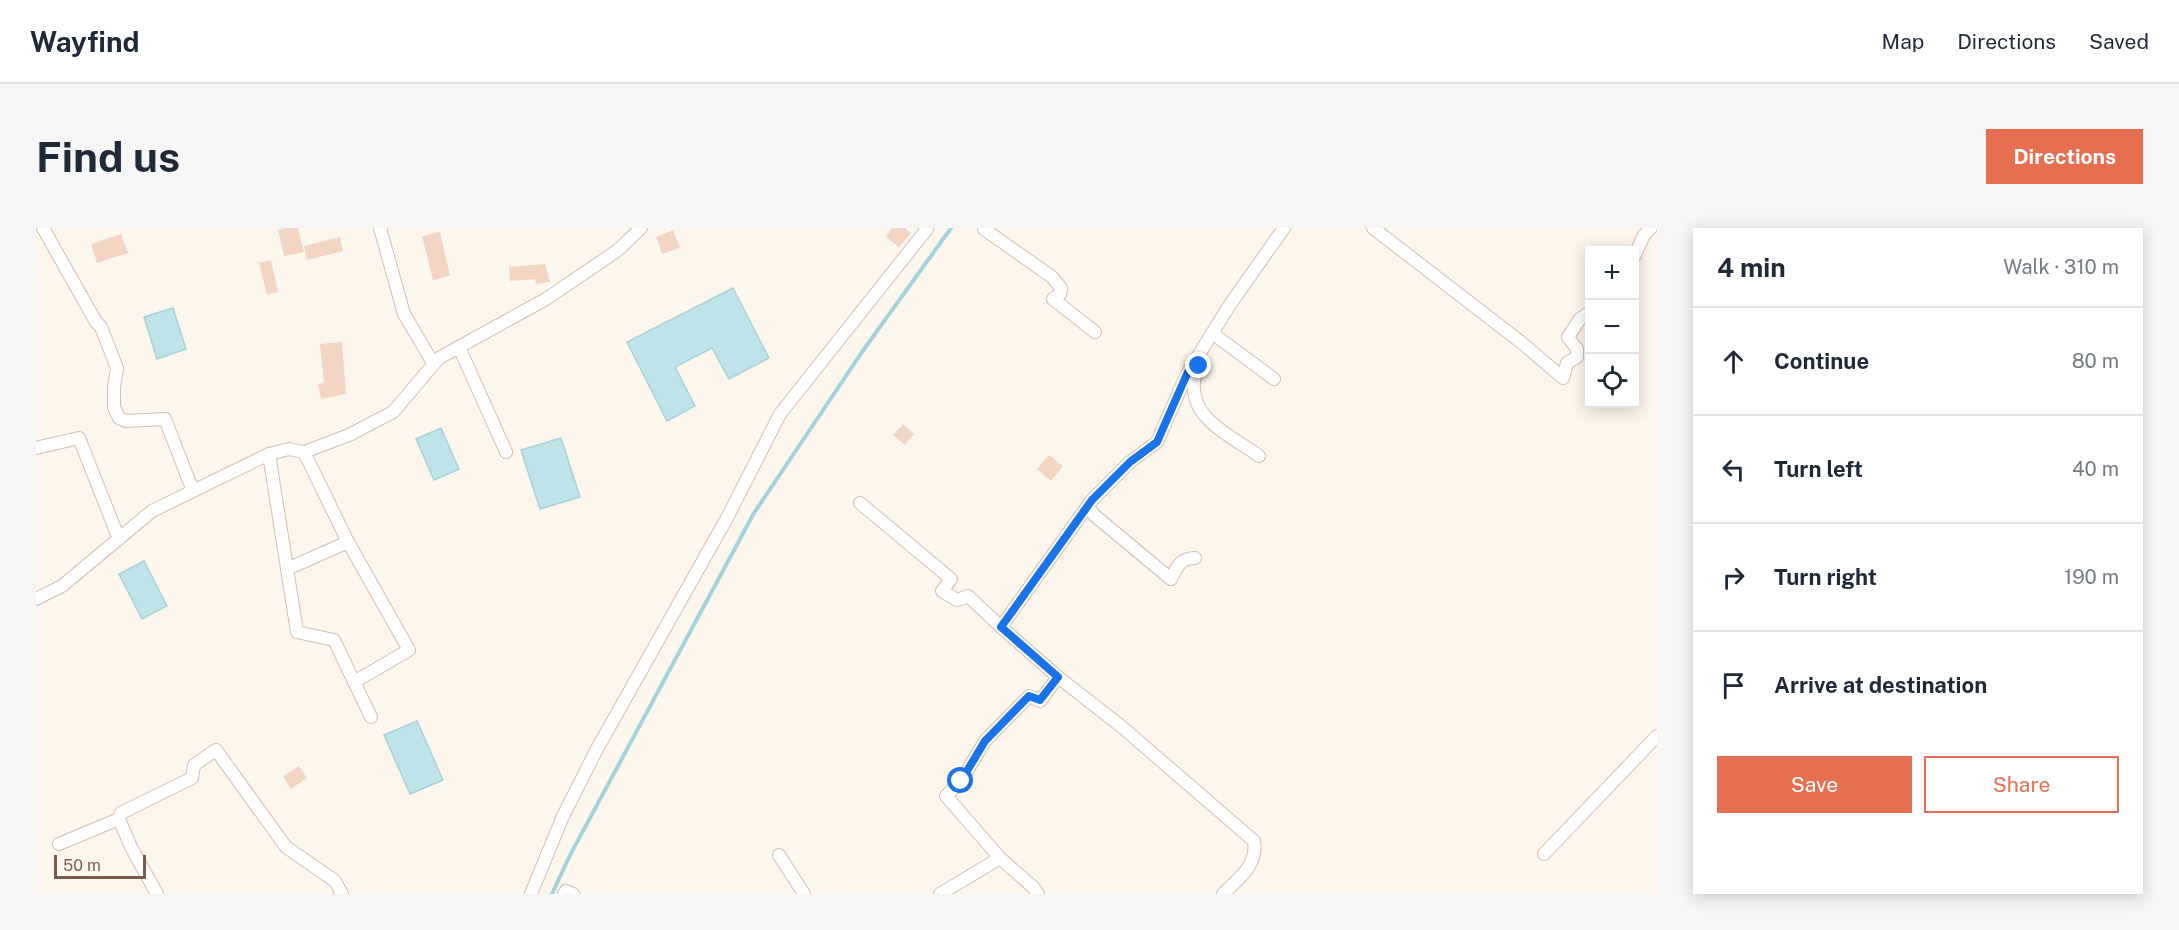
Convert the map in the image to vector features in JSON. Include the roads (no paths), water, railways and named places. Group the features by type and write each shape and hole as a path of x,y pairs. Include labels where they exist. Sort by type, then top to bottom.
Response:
{"street":[{"path":"43,228 101,327 117,368 114,407 119,418 126,421 165,419 193,491"},
{"path":"380,228 404,315 433,363"},
{"path":"36,599 62,586 152,511 269,454 289,448 304,452 349,435 393,412 439,358 546,299 618,250 641,228"},
{"path":"531,894 564,816 597,749 727,518 780,414 927,228"},
{"path":"1001,627 1092,500 1130,462 1157,442 1187,374 1197,357 1229,306 1284,228"},
{"path":"1373,228 1522,343 1563,378 1567,363 1577,357 1577,349 1568,337 1585,316"},
{"path":"1639,247 1644,235 1651,228"},
{"path":"984,229 1052,277 1061,288 1060,294 1053,299 1095,332"},
{"path":"1212,333 1274,379"},
{"path":"459,346 506,452"},
{"path":"1197,357 1199,366 1194,380 1194,394 1198,408 1212,426 1259,456"},
{"path":"36,448 79,438 119,539"},
{"path":"304,452 348,542 409,650 354,682"},
{"path":"269,454 297,632 334,640 371,717"},
{"path":"860,503 951,579 942,591 957,600 968,596 1058,677 1122,727 1254,841 1256,853 1249,867 1223,894"},
{"path":"1088,507 1094,515 1171,579 1180,562 1187,558 1195,558"},
{"path":"287,568 348,542"},
{"path":"1038,894 1000,858 946,796 961,781 985,741 1029,696 1040,700 1058,677"},
{"path":"1544,854 1657,736"},
{"path":"157,894 131,847 119,819 121,813 192,778 194,765 216,750 286,847 335,881 342,894"},
{"path":"59,844 119,819"},
{"path":"779,855 804,894"},
{"path":"940,894 1000,858"},
{"path":"564,894 566,891 573,894"}],"water":[{"path":"733,288 769,358 729,379 712,348 675,367 695,406 667,421 627,342"},
{"path":"173,308 186,349 157,359 144,317"},
{"path":"441,428 459,469 434,480 416,439"},
{"path":"561,438 580,497 540,509 521,450"},
{"path":"144,561 167,606 142,619 119,574"},
{"path":"417,721 443,780 410,794 384,735"}],"waterway":[{"path":"552,894 569,857 754,513 862,352 951,228"}]}
